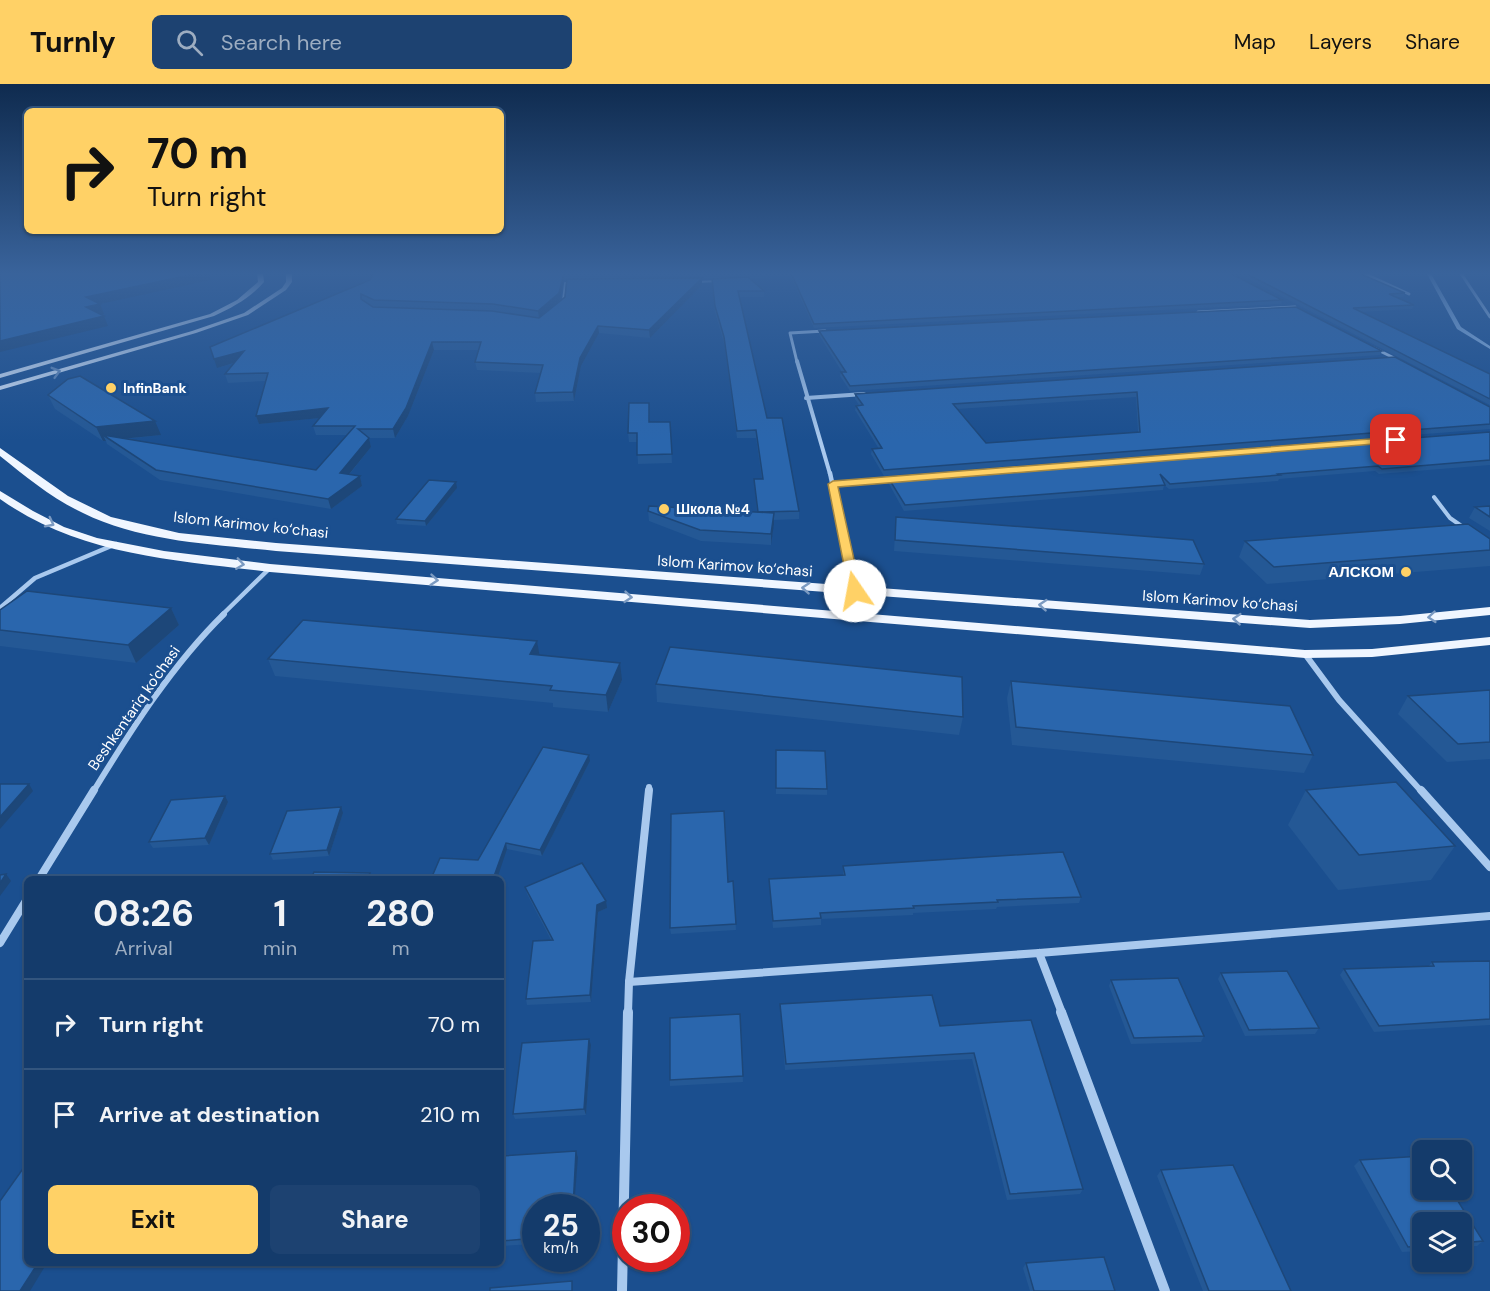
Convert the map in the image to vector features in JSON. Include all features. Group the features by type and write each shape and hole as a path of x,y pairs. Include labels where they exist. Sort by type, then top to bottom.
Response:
{"main road":[{"path":"0,376 166,328"},
{"path":"0,388 205,328"},
{"name":"Islom Karimov ko‘chasi","path":"0,451 39,483 88,512 127,525 276,547 1310,624 1400,620 1490,611"},
{"path":"0,494 11,503 69,533 116,544 270,568 1305,654 1372,653 1490,641"}],"street":[{"path":"837,330 790,333 806,398 833,484 855,591"},
{"path":"1364,343 1404,363"},
{"path":"1382,359 1394,358"},
{"path":"806,398 865,394"},
{"path":"833,484 904,478"},
{"path":"0,608 35,578 116,544"},
{"name":"Beshkentariq ko'chasi","path":"41,876 124,741 196,643 270,568"},
{"path":"1305,654 1339,700 1490,867"},
{"path":"622,1291 629,982 649,787"},
{"path":"0,943 24,904"},
{"path":"629,982 1039,953 1490,916"},
{"path":"1039,953 1166,1291"}],"lane":[{"path":"1434,497 1450,518 1466,529"}],"building":[{"path":"0,328 53,328 0,341"},
{"path":"255,328 597,328 580,358 573,392 535,393 543,365 475,362 481,342 432,342 406,408 393,429 358,429 369,438 340,473 360,476 328,499 156,470 103,435 316,470 355,426 313,426 328,408 256,416 268,373 225,374 244,351 214,359 210,347"},
{"path":"721,328 747,328 767,418 782,418 799,511 758,512 754,479 763,479 756,430 737,431"},
{"path":"872,328 1338,328 1382,351 850,386 841,372 846,372 819,331"},
{"path":"1353,328 1395,328 1490,374 1490,399"},
{"path":"1395,357 1490,407 1490,424 884,470 872,449 882,448 856,406 863,405 855,394","holes":["1137,392 1140,432 986,443 953,404"]},
{"path":"80,376 155,421 96,427 48,395 68,379"},
{"path":"629,403 649,403 649,422 670,422 672,454 637,455 637,433 628,433"},
{"path":"1490,432 1490,460 1382,469 1378,466 1170,484 1160,474 1165,485 905,505 889,479"},
{"path":"429,480 456,482 425,521 396,519"},
{"path":"649,506 774,513 771,534 700,530 648,511"},
{"path":"1490,506 1490,517 1475,507"},
{"path":"896,517 1193,540 1204,564 895,540"},
{"path":"1468,524 1490,539 1490,550 1274,567 1245,541"},
{"path":"27,591 171,608 128,645 0,630 0,610"},
{"path":"303,620 537,641 530,654 620,663 606,695 550,690 552,686 268,659"},
{"path":"670,647 962,677 963,717 656,684"},
{"path":"1011,681 1290,706 1313,755 1016,727"},
{"path":"1490,690 1490,742 1458,744 1408,696"},
{"path":"543,747 589,755 540,850 506,843 494,876 432,876 440,858 478,860"},
{"path":"776,750 825,751 827,789 776,788"},
{"path":"1396,782 1455,846 1359,855 1306,790"},
{"path":"0,784 29,784 0,817"},
{"path":"225,796 205,838 149,842 171,800"},
{"path":"341,807 327,850 270,854 287,811"},
{"path":"724,811 728,882 733,881 736,924 670,928 671,814"},
{"path":"1063,852 1081,897 997,900 998,902 820,913 821,918 773,921 769,879 845,875 843,866"},
{"path":"582,863 606,901 597,905 590,995 526,999 533,941 553,940 525,887"},
{"path":"314,872 370,873 368,876 312,876"},
{"path":"6,874 0,883 0,875"},
{"path":"1490,961 1490,1019 1379,1026 1344,969 1434,966 1432,962"},
{"path":"1287,971 1319,1028 1249,1030 1221,973"},
{"path":"1178,978 1204,1036 1134,1038 1111,980"},
{"path":"932,995 940,1026 1031,1020 1083,1189 1010,1194 974,1053 786,1064 780,1004"},
{"path":"740,1014 743,1076 670,1080 670,1018"},
{"path":"589,1039 584,1109 513,1114 522,1043"},
{"path":"576,1151 574,1194 522,1194 522,1239 504,1241 504,1156"},
{"path":"1412,1157 1412,1200 1457,1200 1465,1212 1412,1212 1412,1247 1408,1247 1360,1160"},
{"path":"1233,1165 1291,1291 1209,1291 1161,1170"},
{"path":"24,1167 24,1266 36,1266 20,1291 0,1291 0,1201"},
{"path":"1472,1223 1483,1241 1472,1242"},
{"path":"1104,1257 1115,1291 1034,1291 1026,1263"},
{"path":"572,1281 572,1291 490,1291 490,1288"}],"waterway":[{"path":"1460,328 1490,348"}],"place":[{"name":"InfinBank","path":"111,388"},
{"name":"Школа №4","path":"664,509"},
{"name":"АЛСКОМ","path":"1406,572"}],"route":[{"path":"855,591 833,484 1396,440"}]}
